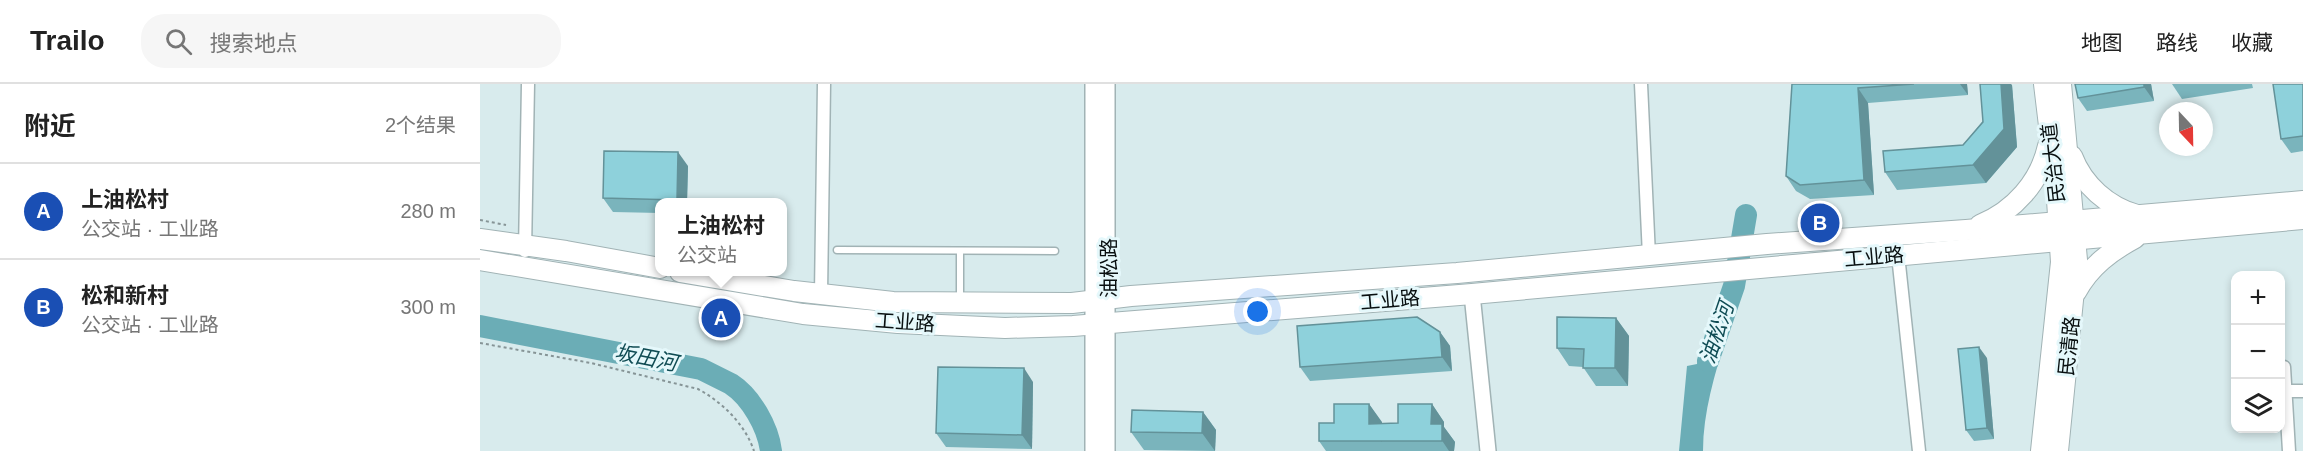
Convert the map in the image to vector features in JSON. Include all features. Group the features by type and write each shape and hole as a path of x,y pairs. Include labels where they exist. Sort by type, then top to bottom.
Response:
{"main road":[{"name":"民治大道","path":"2044,84 2058,139 2067,231"},
{"name":"民治大道","path":"2058,139 2061,84"},
{"path":"1966,230 1989,222 2014,204 2023,195 2058,139 2084,179 2096,192 2140,225 2094,266 2074,297"},
{"name":"工业路","path":"2140,225 2303,201"},
{"name":"工业路","path":"480,260 803,314 898,323 1005,328 1101,324 1768,267 1898,255 2067,231 2140,225 2303,219"},
{"name":"工业路","path":"703,276 765,287 893,302 1072,303 1457,273 1767,244 1966,230 2067,231"},
{"name":"民清路","path":"2058,451 2074,297 2067,231"},
{"name":"民清路","path":"2041,451 2067,231"},
{"path":"480,239 655,267"}],"street":[{"path":"524,267 528,84"},
{"path":"821,294 824,84"},
{"name":"油松路","path":"1093,84 1101,299"},
{"name":"油松路","path":"1107,84 1101,299 1107,451"},
{"path":"1641,84 1649,256"},
{"path":"1898,255 1919,451"},
{"path":"1472,294 1488,451"},
{"name":"油松路","path":"1093,451 1101,324"},
{"path":"2285,379 2289,451"},
{"path":"2286,392 2303,391"}],"lane":[{"path":"837,250 1055,251"},
{"path":"960,251 960,304"}],"path":[{"path":"480,220 508,226"},
{"path":"480,343 591,363 698,389 710,395 730,413 748,437 754,451"}],"water":[{"path":"1707,327 1726,337 1707,408 1703,451 1679,451 1687,366 1697,364"}],"building":[{"path":"1792,84 1914,84 1858,88 1864,180 1800,185 1786,176"},
{"path":"1980,84 2001,84 2004,129 1973,165 1885,172 1883,151 1963,145 1983,122"},
{"path":"2075,84 2144,84 2144,87 2078,98"},
{"path":"2273,84 2303,84 2303,136 2281,139"},
{"path":"604,151 678,152 677,198 603,198"},
{"path":"1417,317 1440,332 1442,357 1300,367 1297,326"},
{"path":"1557,317 1616,318 1615,368 1583,368 1584,349 1557,348"},
{"path":"1979,347 1987,428 1966,430 1958,349"},
{"path":"938,367 1024,368 1022,435 936,433"},
{"path":"1334,404 1369,404 1369,424 1398,423 1398,404 1432,404 1431,424 1442,424 1442,441 1319,441 1319,423 1334,423"},
{"path":"1132,410 1203,412 1202,433 1131,432"}],"waterway":[{"name":"油松河","path":"1708,361 1734,286 1746,215"},
{"name":"坂田河","path":"480,326 701,369 731,384 752,405 766,432 771,451"}],"place":[{"name":"松和新村","path":"1820,223"},
{"name":"上油松村","path":"721,318"}]}
